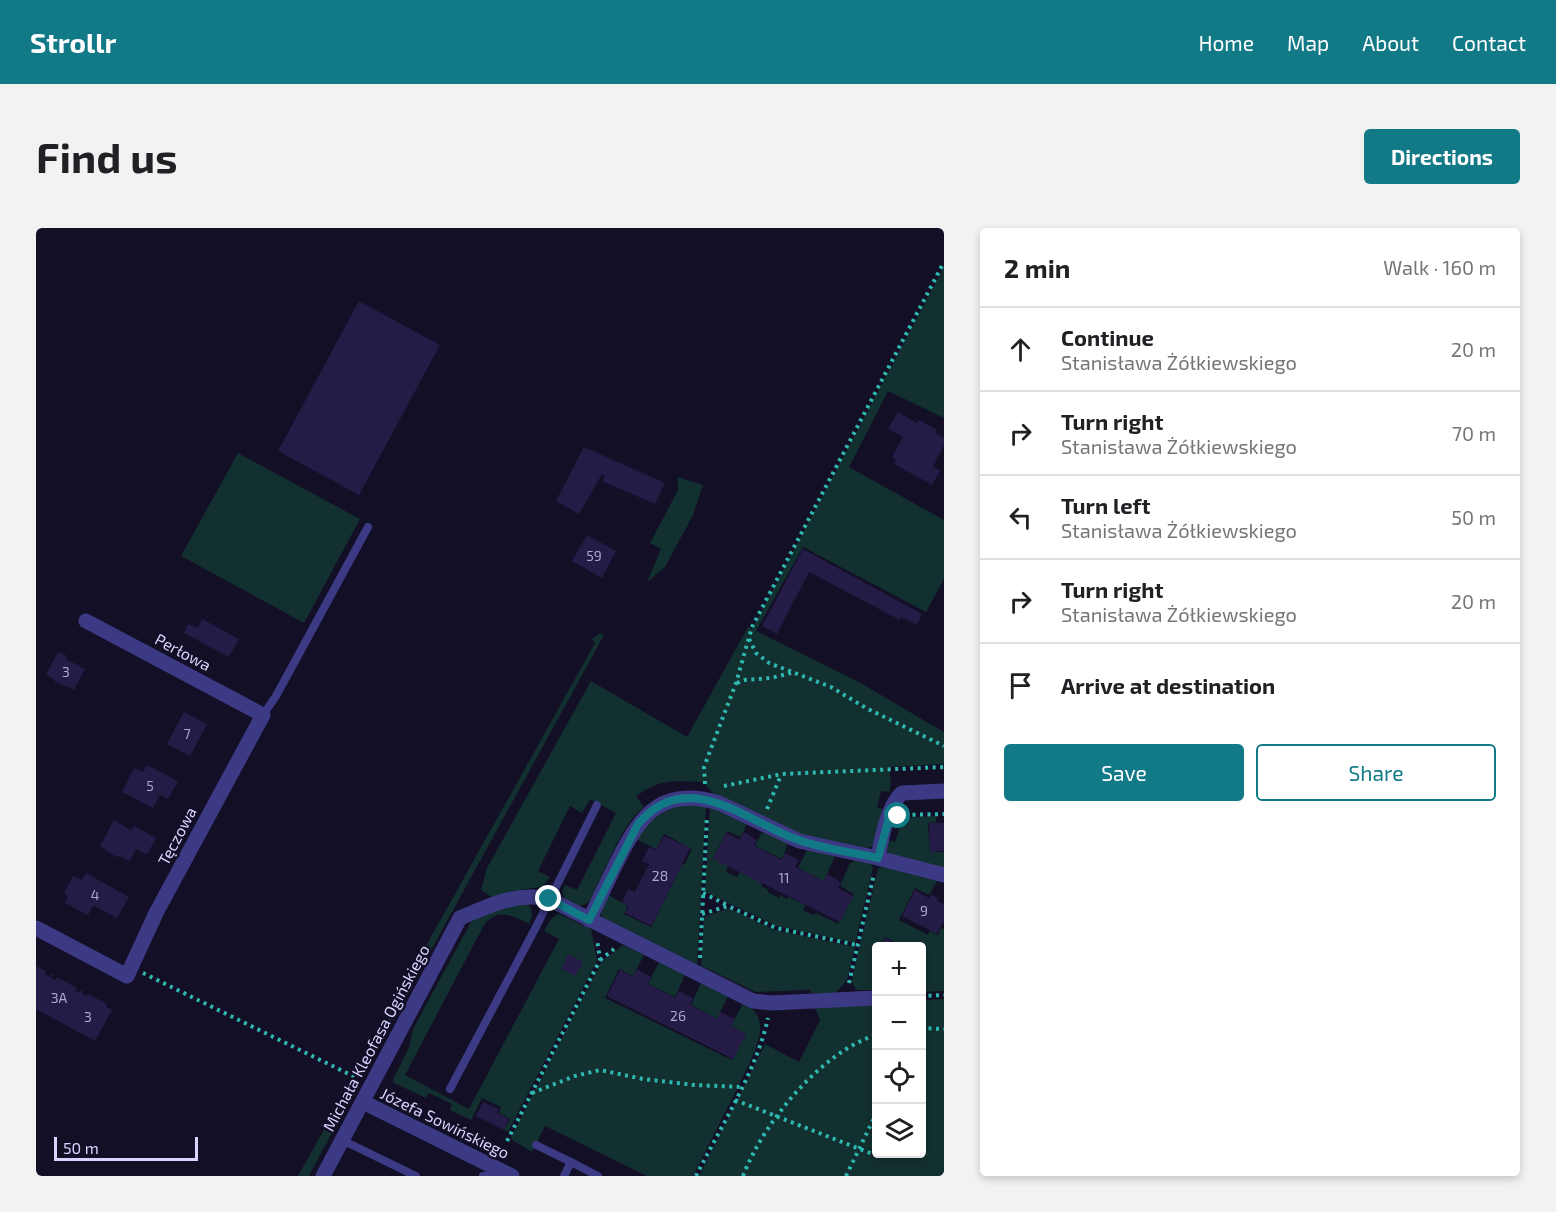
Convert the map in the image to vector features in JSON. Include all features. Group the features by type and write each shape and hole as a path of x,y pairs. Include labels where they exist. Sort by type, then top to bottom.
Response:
{"street":[{"name":"Perłowa","path":"86,621 263,715"},
{"name":"Tęczowa","path":"129,972 156,913 263,715"},
{"path":"878,858 894,801 902,793 944,791"},
{"path":"589,920 628,840 643,818 668,801 680,798 695,797 708,800 799,841 944,874"},
{"name":"Michała Kleofasa Ogińskiego","path":"323,1176 460,918 518,897 533,896 549,899"},
{"path":"549,899 753,1001 772,1003 872,998"},
{"path":"36,928 129,972"},
{"name":"Józefa Sowińskiego","path":"363,1102 508,1174"}],"lane":[{"path":"263,715 276,696 368,527"},
{"path":"450,1089 597,805"},
{"path":"342,1140 416,1176"},
{"path":"537,1145 598,1176"},
{"path":"564,1176 571,1162"},
{"path":"483,1176 508,1174"}],"path":[{"path":"696,973 699,967 708,800 704,766 736,683 752,627 944,262"},
{"path":"749,639 760,657 792,673 831,687 866,708 944,746"},
{"path":"736,683 792,673"},
{"path":"708,800 713,790 782,774 944,766"},
{"path":"762,824 782,774"},
{"path":"890,815 944,814"},
{"path":"846,999 878,858"},
{"path":"703,893 776,928 857,945"},
{"path":"702,914 728,906"},
{"path":"507,1141 600,960 595,930 589,920"},
{"path":"129,972 372,1085"},
{"path":"926,996 944,994"},
{"path":"696,1176 764,1039 772,1003"},
{"path":"926,1028 944,1029"},
{"path":"743,1176 777,1116 794,1095 822,1066 846,1048 872,1037"},
{"path":"531,1093 575,1076 600,1070 674,1082 742,1087"},
{"path":"735,1100 872,1154"},
{"path":"846,1176 872,1122"}],"green space":[{"path":"944,267 944,418 888,391 849,467 944,520 944,579 926,612 803,547 756,631 857,681 944,732 944,764 889,767 891,785 889,792 881,791 877,807 884,810 873,846 868,848 801,835 714,794 703,782 668,782 653,786 636,796 644,807 636,814 621,836 587,903 580,906 565,900 562,891 565,885 577,890 616,813 590,799 582,813 570,806 538,871 550,877 542,887 493,898 481,890 487,868 591,681 687,737 748,627 752,629"},
{"path":"238,453 360,519 304,623 181,556"},
{"path":"678,477 703,485 693,515 665,567 647,582 661,549 650,543 678,490"},
{"path":"600,633 604,635 368,1065 360,1074 354,1075 595,643 592,639"},
{"path":"680,805 706,805 697,966 604,920 601,914 608,895 628,906 624,914 651,927 682,864 685,864 692,849 664,834 656,849 636,839 655,818"},
{"path":"710,806 747,823 741,837 727,831 713,858 728,866 726,872 737,877 740,872 762,883 761,886 779,898 780,895 787,899 789,897 805,905 803,910 814,915 816,913 838,924 854,894 840,886 850,863 856,860 870,863 873,868 855,943 777,926 705,892"},
{"path":"936,816 936,822 928,823 930,852 944,852 944,870 890,856 886,848 887,840 895,842 903,818"},
{"path":"765,832 788,843 782,859 755,846 761,834"},
{"path":"807,850 835,856 824,881 798,868"},
{"path":"883,866 938,880 929,895 915,888 899,920 928,935 930,931 938,935 941,928 944,929 944,991 926,992 926,942 896,942 885,937 882,942 872,942 872,990 856,990 852,982 853,974 878,869"},
{"path":"524,903 532,910 529,924 511,916 500,915 494,916 484,925 405,1075 469,1109 559,939 544,931 550,921 559,914 591,929 597,961 508,1132 504,1130 510,1119 499,1113 501,1107 482,1098 471,1120 450,1110 452,1104 429,1093 426,1098 394,1083 393,1080 409,1047 413,1029 471,922 480,915"},
{"path":"729,908 775,930 855,947 847,980 836,993 811,993 810,990 755,992 704,967 701,968 704,917"},
{"path":"623,945 644,955 633,976 619,969 605,998 732,1060 746,1034 731,1026 742,1005 752,1009 758,1016 760,1032 752,1058 693,1176 647,1176 545,1126 532,1152 512,1140 511,1137 602,961"},
{"path":"659,962 685,975 675,997 648,984"},
{"path":"701,983 728,996 717,1019 691,1005"},
{"path":"944,999 944,1176 699,1176 765,1044 799,1062 820,1020 814,1006 872,1003 872,1158 926,1158 926,1000"},
{"path":"353,1078 340,1116 309,1176 298,1176"}],"building":[{"path":"359,301 440,345 359,495 278,451"},
{"path":"898,412 917,423 919,420 937,430 935,433 944,438 944,445 933,467 940,471 932,485 894,464 896,460 892,457 903,437 888,429"},
{"path":"584,447 665,483 655,504 602,481 605,476 602,474 579,514 556,501"},
{"path":"587,535 616,551 602,578 572,561"},
{"path":"803,549 922,614 917,625 901,617 900,620 809,572 777,634 762,626"},
{"path":"202,619 239,639 229,657 184,633 188,624 198,628"},
{"path":"58,652 85,669 74,690 46,675"},
{"path":"184,712 207,724 190,756 167,744"},
{"path":"147,765 178,781 168,799 160,795 153,808 122,792 134,768 143,772"},
{"path":"114,820 131,830 134,826 156,838 147,855 136,849 130,861 120,856 116,857 100,846"},
{"path":"929,823 944,823 944,851 930,852"},
{"path":"744,832 757,840 754,846 782,860 785,853 799,860 795,867 824,881 827,874 841,882 838,888 853,896 840,922 713,859 726,833 740,840"},
{"path":"664,836 690,848 651,926 625,913 629,906 622,903 628,889 635,892 649,864 642,861 649,847 656,850"},
{"path":"86,873 129,897 117,918 93,905 88,915 65,903 68,896 64,893 73,876 82,880"},
{"path":"915,890 929,898 931,894 944,905 944,921 937,934 902,916"},
{"path":"568,954 583,962 575,976 561,969"},
{"path":"36,966 46,971 45,974 49,977 50,974 53,975 51,978 56,980 57,977 77,988 75,990 80,993 81,990 82,994 86,996 88,994 107,1004 106,1007 112,1010 95,1041 36,1009"},
{"path":"637,969 651,977 648,984 675,998 679,991 693,998 690,1005 717,1019 720,1012 735,1019 731,1026 746,1034 733,1059 607,996 620,970 633,977"},
{"path":"483,1102 499,1109 497,1113 509,1119 504,1130 476,1116"}],"route":[{"path":"549,899 589,920 638,824 650,812 668,801 680,798 695,797 719,803 799,841 878,858 890,815 898,816"}]}
